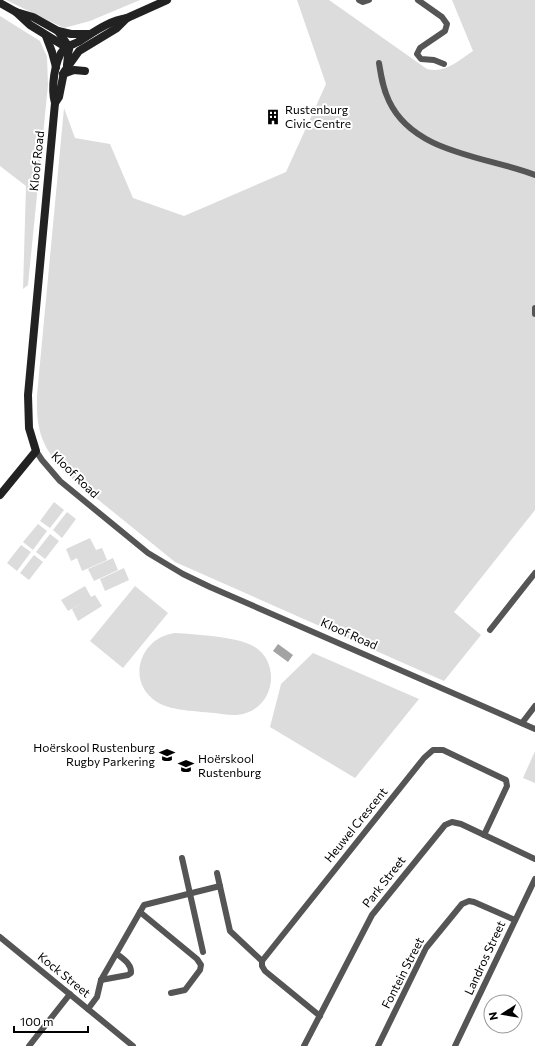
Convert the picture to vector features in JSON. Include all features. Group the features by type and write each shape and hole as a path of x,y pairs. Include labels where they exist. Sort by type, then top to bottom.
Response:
{"street":[{"name":"Kloof Road","path":"167,0 127,18 117,28 79,50 68,65 60,72 59,96 55,102 28,395 29,428 36,451 60,481 113,526 164,564 231,596 535,729"},
{"path":"359,0 363,2 369,0"},
{"path":"418,0 442,17 447,24 445,31 420,48 417,54 421,59 434,60 444,64"},
{"path":"0,4 16,12 33,16 58,31 71,34 89,34"},
{"path":"16,12 20,17 45,35 67,48 79,50"},
{"path":"60,72 59,58 67,48 89,34 118,20 127,18"},
{"path":"58,31 67,48 68,65"},
{"path":"45,35 60,72"},
{"path":"379,63 383,86 389,102 397,115 418,135 440,146 508,165 535,175"},
{"path":"60,72 74,70 85,71"},
{"path":"535,308 535,314"},
{"path":"0,495 36,451"},
{"path":"490,630 535,573"},
{"path":"522,723 535,706"},
{"name":"Heuwel Crescent","path":"262,961 424,758 433,750 443,750 506,780 507,786 484,835"},
{"name":"Park Street","path":"304,1046 372,915 443,827 449,823 456,823 535,859"},
{"path":"182,858 203,952"},
{"path":"217,872 230,931 262,961 262,966 265,971 320,1016"},
{"name":"Landros Street","path":"455,1046 535,879"},
{"path":"88,1009 97,997 101,980 117,954 142,907 147,903 220,886"},
{"name":"Fontein Street","path":"378,1046 426,948 462,904 469,901 474,902 515,920"},
{"path":"140,912 196,959 201,965 200,970 185,990 171,993"},
{"name":"Kock Street","path":"0,937 133,1046"},
{"path":"101,980 128,975 131,973 132,970 129,963 117,954"},
{"path":"29,1046 70,994"}],"shaded area":[{"path":"6,0 140,0 90,21 64,28"},
{"path":"297,0 329,0 427,69 440,70 452,65 473,51 452,0 535,0 535,510 454,612 481,635 444,681 175,562 64,472 50,454 39,428 37,395 64,108 75,138 110,144 133,198 184,216 286,172 326,84"},
{"path":"0,16 40,41 47,57 48,85 28,285 23,289 26,186 0,166"},
{"path":"54,502 64,510 50,528 40,521"},
{"path":"67,512 76,519 62,538 53,530"},
{"path":"38,524 47,531 33,550 23,542"},
{"path":"50,534 59,541 45,559 36,552"},
{"path":"90,538 96,550 102,548 107,560 82,571 77,558 71,561 66,549"},
{"path":"21,545 31,552 17,571 7,563"},
{"path":"34,555 43,562 29,580 20,573"},
{"path":"113,558 118,570 94,581 88,569"},
{"path":"124,568 129,580 105,591 100,579"},
{"path":"85,586 91,597 95,595 102,606 78,621 72,609 85,601 68,611 61,600"},
{"path":"135,586 168,613 123,668 90,641"},
{"path":"175,633 227,638 253,646 262,653 268,661 271,671 269,691 264,700 256,708 240,715 188,711 171,708 157,702 147,693 141,683 139,672 141,662 145,651 153,643 163,636"},
{"path":"278,644 293,655 288,662 273,651"},
{"path":"313,653 419,699 355,778 270,727 281,684"},
{"path":"535,751 535,783 523,778"}],"place":[{"name":"Rustenburg Civic Centre","path":"273,117"},
{"name":"Hoërskool Rustenburg Rugby Parkering","path":"167,755"},
{"name":"Hoërskool Rustenburg","path":"186,766"}]}
